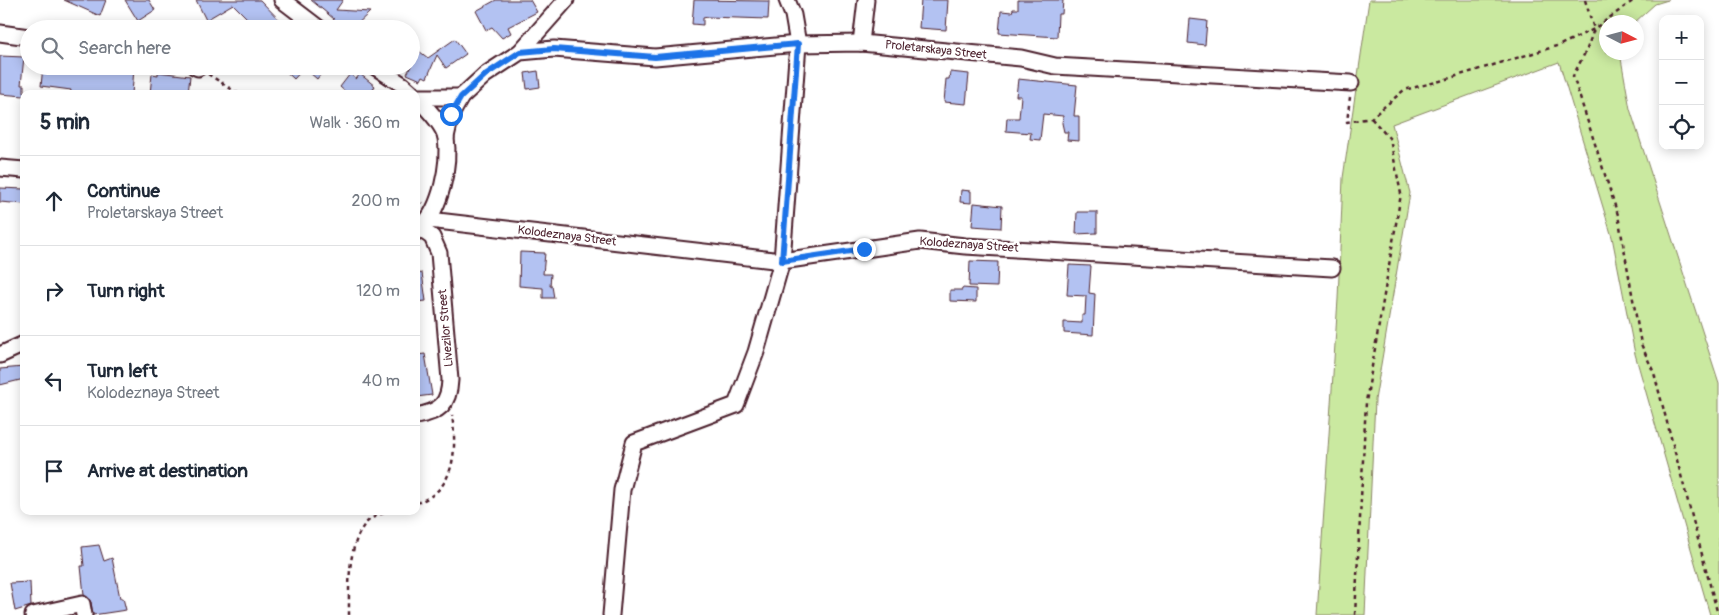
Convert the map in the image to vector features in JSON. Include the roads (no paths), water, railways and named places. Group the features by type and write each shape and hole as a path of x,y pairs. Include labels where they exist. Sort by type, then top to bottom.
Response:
{"street":[{"path":"282,0 308,20"},
{"name":"Proletarskaya Street","path":"421,226 435,210 444,177 446,137 451,114 461,97 485,75 520,52 566,0"},
{"path":"611,615 622,490 634,443 736,405 756,352 782,261 798,44 793,15 787,0"},
{"path":"860,43 866,0"},
{"path":"0,33 20,36"},
{"name":"Proletarskaya Street","path":"520,52 554,49 655,57 798,44 860,43 1021,58 1055,66 1351,83"},
{"path":"388,75 408,90"},
{"path":"420,97 461,97"},
{"path":"420,101 429,111 446,137"},
{"path":"0,168 20,170"},
{"name":"Kolodeznaya Street","path":"421,226 782,261 920,241 965,246 1332,268"},
{"name":"Livezilor Street","path":"420,415 430,414 443,406 449,394 450,380 439,252 432,237 421,226"},
{"path":"0,355 20,346"},
{"path":"33,615 83,609"}]}
